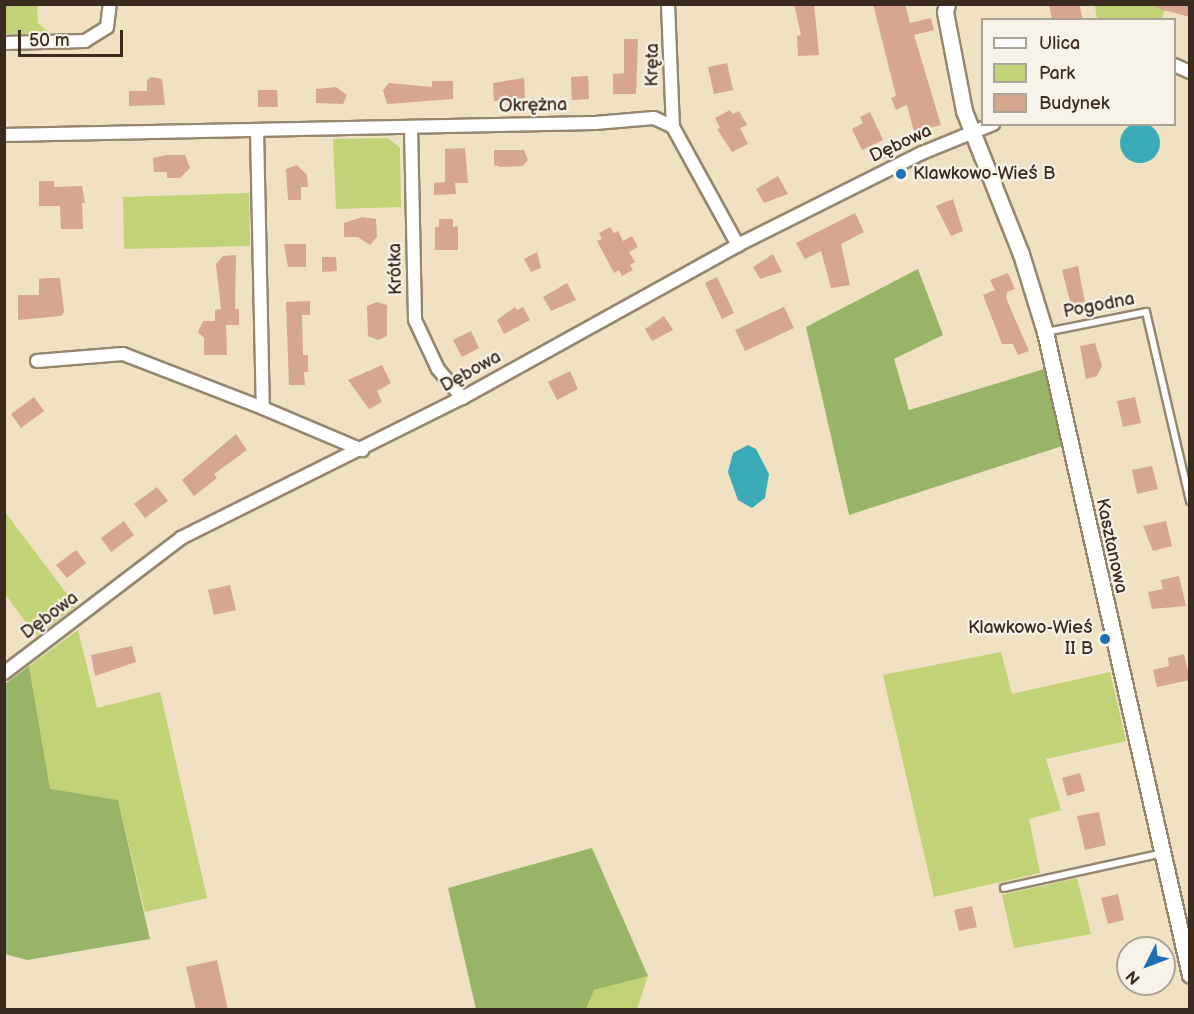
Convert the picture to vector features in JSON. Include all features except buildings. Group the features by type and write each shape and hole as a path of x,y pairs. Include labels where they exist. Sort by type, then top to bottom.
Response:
{"street":[{"path":"4,43 85,41 107,27 110,4"},
{"name":"Kręta","path":"668,4 673,127"},
{"name":"Kasztanowa","path":"947,4 945,12 964,111 1021,254 1045,332 1190,975"},
{"path":"1176,66 1190,72"},
{"name":"Okrężna","path":"4,135 654,118 673,127"},
{"name":"Krótka","path":"411,126 415,320 438,369 462,398"},
{"name":"Dębowa","path":"4,673 181,538 362,450 462,398 738,245 988,126"},
{"path":"673,127 738,245"},
{"path":"257,130 263,408"},
{"path":"37,361 123,354 263,408 362,450"}],"lane":[{"name":"Pogodna","path":"1045,332 1146,312 1190,501"},
{"path":"1004,888 1164,853"}],"green space":[{"path":"4,5 37,5 38,23 49,33 5,34"},
{"path":"1095,5 1167,5 1162,18 1097,18"},
{"path":"388,138 400,148 401,207 336,209 333,139"},
{"path":"249,193 250,246 124,249 123,197"},
{"path":"918,269 943,335 894,359 909,410 1044,369 1062,446 849,515 806,327"},
{"path":"5,512 76,606 36,636 5,594"},
{"path":"78,630 97,708 160,692 207,898 145,912 118,800 50,790 29,666"},
{"path":"1001,652 1012,694 1110,672 1126,741 1046,759 1061,810 1029,819 1040,873 934,897 883,675"},
{"path":"29,666 50,789 118,800 150,939 27,960 5,954 5,684"},
{"path":"592,848 648,976 594,990 586,1009 476,1009 448,888"},
{"path":"1077,878 1091,934 1014,948 1002,895"},
{"path":"648,976 637,1009 586,1010 593,990"}],"water":[{"path":"1130,126 1150,126 1158,135 1160,143 1158,151 1148,161 1140,163 1132,161 1122,151 1120,143 1122,135"},
{"path":"748,445 756,449 769,474 765,498 752,508 738,500 728,472 733,453"}],"place":[{"name":"Klawkowo-Wieś B","path":"901,174"},
{"name":"Klawkowo-Wieś II B","path":"1105,639"}]}
